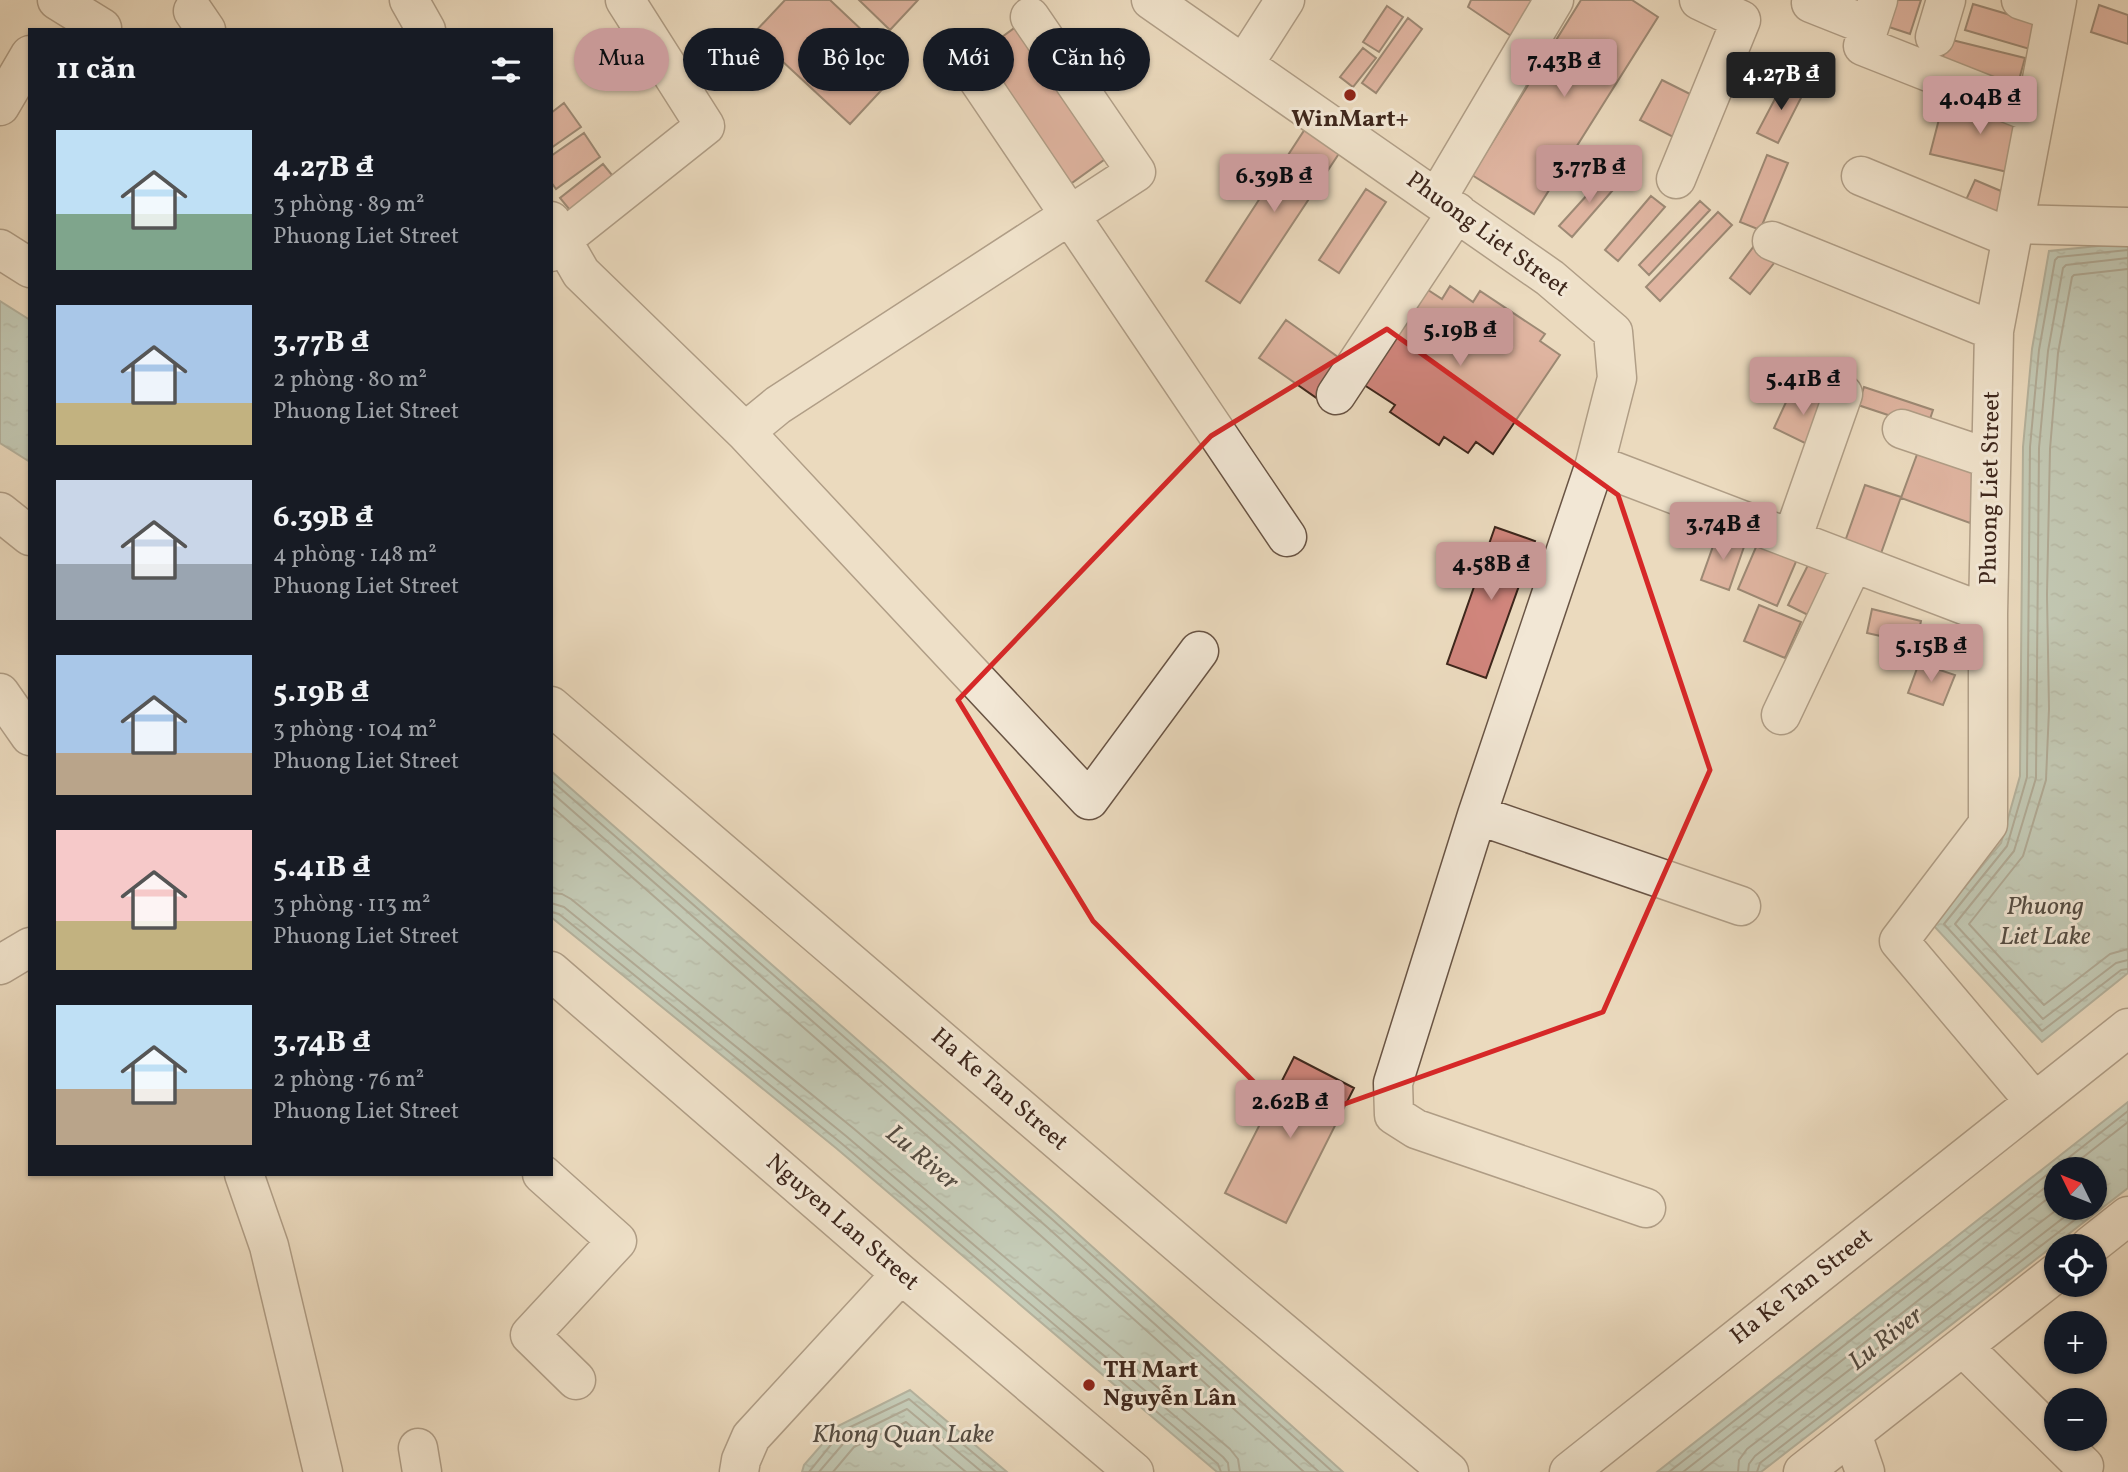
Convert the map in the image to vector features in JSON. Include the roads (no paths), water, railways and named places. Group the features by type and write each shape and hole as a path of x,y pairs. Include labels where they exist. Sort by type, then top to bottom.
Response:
{"street":[{"path":"409,0 425,28"},
{"path":"625,0 705,127 555,238 581,272 744,432 1090,800 1199,651"},
{"name":"Phuong Liet Street","path":"1151,0 1550,278 1613,332 1617,378 1595,464 1988,614 1994,331 2035,114 2044,4"},
{"path":"1244,64 1285,0"},
{"path":"1336,395 1447,205 1554,0"},
{"path":"1676,179 1741,20 1699,0"},
{"path":"1812,0 1811,3 1874,13 1863,46 2035,114"},
{"path":"1935,37 1946,0"},
{"path":"54,11 102,28"},
{"path":"744,432 778,405 1136,172 1030,18"},
{"path":"986,91 1287,537"},
{"path":"1861,176 2012,231 2128,227"},
{"path":"1772,240 1994,331"},
{"path":"0,249 28,267"},
{"path":"1792,539 1843,394"},
{"path":"1902,429 1991,459"},
{"path":"1595,464 1477,815 1393,1083 1394,1115 1416,1129 1646,1208"},
{"path":"0,512 28,534"},
{"path":"1781,715 1853,563"},
{"path":"1988,614 1988,824 1899,941 2035,1102"},
{"path":"0,693 28,733"},
{"name":"Ha Ke Tan Street","path":"553,708 1448,1472"},
{"path":"1477,815 1741,906"},
{"path":"0,965 28,948"},
{"name":"Nguyen Lan Street","path":"553,973 1134,1472"},
{"name":"Ha Ke Tan Street","path":"1569,1472 2128,1028"},
{"path":"245,1176 269,1246 323,1472"},
{"path":"544,1176 617,1241 530,1335 576,1380"},
{"path":"2105,1234 2128,1216"},
{"path":"739,1472 751,1437 901,1274"},
{"path":"1803,1472 2044,1283"},
{"path":"1963,1347 2084,1466"},
{"path":"1852,1434 1866,1472"}],"water":[{"name":"Phuong Liet Lake","path":"2128,243 2128,973 2042,1042 1933,925 2001,843 2020,776 2023,447 2032,349 2049,251"},
{"path":"0,301 28,319 28,461 0,443"},
{"name":"Lu River","path":"553,773 1057,1215 1343,1472 1217,1472 836,1148 553,919"},
{"path":"2128,1102 2128,1188 2107,1204 2107,1157 2058,1157"},
{"name":"Lu River","path":"2044,1168 2044,1220 2087,1220 2069,1234 2044,1234 2044,1253 1761,1472 1657,1472"},
{"name":"Khong Quan Lake","path":"910,1390 1007,1472 802,1472 804,1465 838,1426"}],"place":[{"name":"WinMart+","path":"1350,95"},
{"name":"TH Mart Nguyễn Lân","path":"1089,1385"}]}
